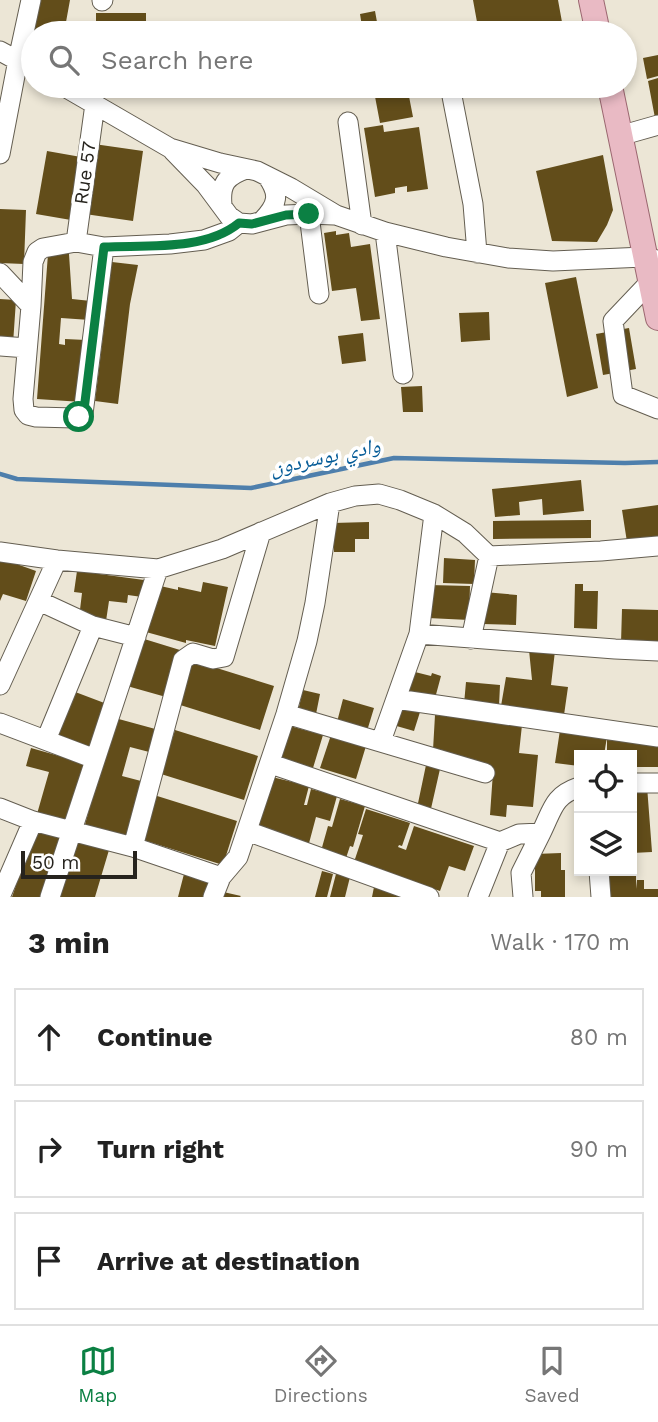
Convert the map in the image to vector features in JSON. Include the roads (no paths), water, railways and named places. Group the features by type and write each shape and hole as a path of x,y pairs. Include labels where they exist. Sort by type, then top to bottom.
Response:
{"main road":[{"path":"591,0 595,21"},
{"path":"612,98 651,266 658,318"}],"street":[{"path":"30,21 32,0"},
{"path":"0,51 21,63"},
{"path":"0,154 21,79"},
{"path":"84,98 170,148 189,166 229,216 239,223 252,224 286,215 336,215"},
{"path":"452,98 473,204 477,253"},
{"name":"Rue 57","path":"76,242 95,104"},
{"path":"348,122 362,225"},
{"path":"620,134 658,125"},
{"path":"170,148 257,171 291,187 336,215 386,232 508,258 651,266"},
{"path":"222,205 221,193 225,182 234,173 246,169"},
{"path":"263,220 272,211 276,199 274,187 267,177"},
{"path":"309,214 318,294"},
{"path":"104,247 84,410 81,416 75,418 36,417 26,413 23,399 33,262 37,251 76,242 104,247 204,240 229,231 239,223"},
{"path":"386,232 403,374"},
{"path":"651,266 613,321 623,395 658,409"},
{"path":"0,273 31,306"},
{"path":"0,346 27,348"},
{"path":"0,552 158,569 222,549 330,503 355,496 379,494 434,514 465,533 489,556 658,546"},
{"path":"213,897 221,877 238,857 286,714 315,603 330,503"},
{"path":"381,741 419,634 434,514"},
{"path":"133,847 183,660 192,653 213,659 224,657 261,532"},
{"path":"471,639 489,556"},
{"path":"0,685 57,559"},
{"path":"50,897 158,569"},
{"path":"39,601 93,626 135,637"},
{"path":"46,740 93,626"},
{"path":"419,634 658,651"},
{"path":"396,699 658,737"},
{"path":"286,714 485,773"},
{"path":"0,723 95,759"},
{"path":"271,764 500,842 519,834 541,833"},
{"path":"637,783 658,784"},
{"path":"523,897 521,873 557,800 566,791 574,789"},
{"path":"0,808 33,821 133,847 221,877"},
{"path":"0,897 33,821"},
{"path":"247,831 429,897"},
{"path":"478,897 500,842"},
{"path":"599,876 601,897"}],"waterway":[{"name":"وادي بوسردون","path":"0,474 17,479 251,488 394,458 658,462"}]}
